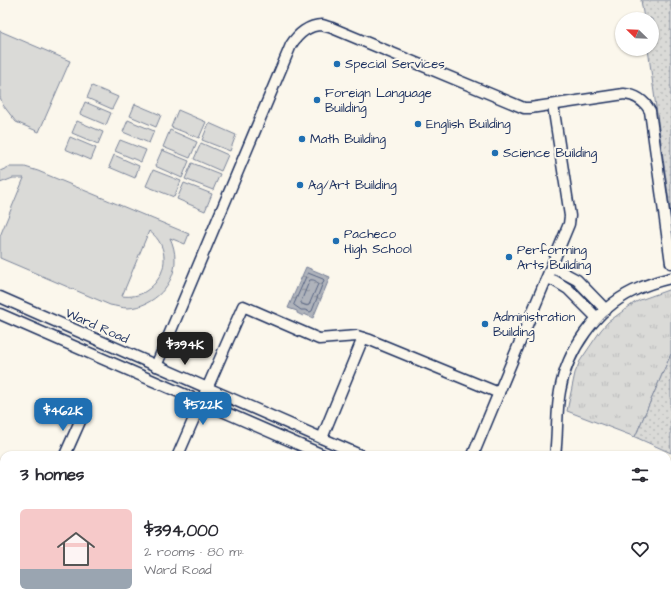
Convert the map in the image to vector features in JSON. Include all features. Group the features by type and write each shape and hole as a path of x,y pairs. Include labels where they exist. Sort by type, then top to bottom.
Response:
{"street":[{"path":"156,366 291,45 297,36 305,30 322,25 524,108 624,94 630,94 643,100 650,111 671,263"},
{"path":"475,451 569,224 570,216 553,105"},
{"path":"551,268 570,275 577,280 606,310"},
{"path":"547,278 568,289 597,318"},
{"path":"556,451 557,408 560,390 565,372 580,340 597,318 615,302 633,291 671,278"},
{"name":"Ward Road","path":"0,298 351,451"},
{"path":"181,451 243,306 319,339 357,336 382,344 499,393"},
{"path":"0,314 313,451"},
{"path":"322,438 363,338"},
{"path":"67,451 81,419"}],"green space":[{"path":"641,0 671,0 671,216 649,56 659,56 659,12 643,12"},
{"path":"0,31 70,61 39,132 16,122 3,105 0,97"},
{"path":"92,86 118,97 112,109 87,98"},
{"path":"85,102 111,113 106,125 80,114"},
{"path":"135,104 161,115 156,127 130,116"},
{"path":"178,110 206,122 199,138 171,127"},
{"path":"128,120 154,131 149,143 123,132"},
{"path":"77,121 103,132 98,144 72,133"},
{"path":"209,123 236,135 230,151 202,140"},
{"path":"170,130 197,142 190,158 163,147"},
{"path":"70,137 96,148 91,160 65,149"},
{"path":"120,140 146,150 141,162 115,151"},
{"path":"201,143 228,155 221,171 194,159"},
{"path":"162,150 189,161 182,178 155,166"},
{"path":"114,155 139,166 135,178 109,167"},
{"path":"192,163 220,174 213,190 185,179"},
{"path":"9,167 25,167 38,171 189,234 185,244 170,238 174,248 175,259 172,277 167,285 154,299 146,303 137,307 121,307 110,305 0,258 0,236 24,178 13,178 0,183 0,171","holes":["149,231 156,237 164,253 164,261 159,278 143,293 134,296 122,296"]},
{"path":"153,170 181,181 174,197 146,186"},
{"path":"184,183 212,194 205,211 177,199"},
{"path":"671,289 671,354 635,437 567,411 575,373 580,361 601,330 608,322 634,303"},
{"path":"671,354 671,451 666,451 635,437"}],"water":[{"path":"306,267 330,277 313,318 304,314 303,316 297,313 297,311 288,308"}],"place":[{"name":"Special Services","path":"337,64"},
{"name":"Foreign Language Building","path":"317,100"},
{"name":"English Building","path":"418,124"},
{"name":"Math Building","path":"302,139"},
{"name":"Science Building","path":"495,153"},
{"name":"Ag/Art Building","path":"300,185"},
{"name":"Pacheco High School","path":"336,241"},
{"name":"Performing Arts Building","path":"509,257"},
{"name":"Administration Building","path":"485,324"}]}
